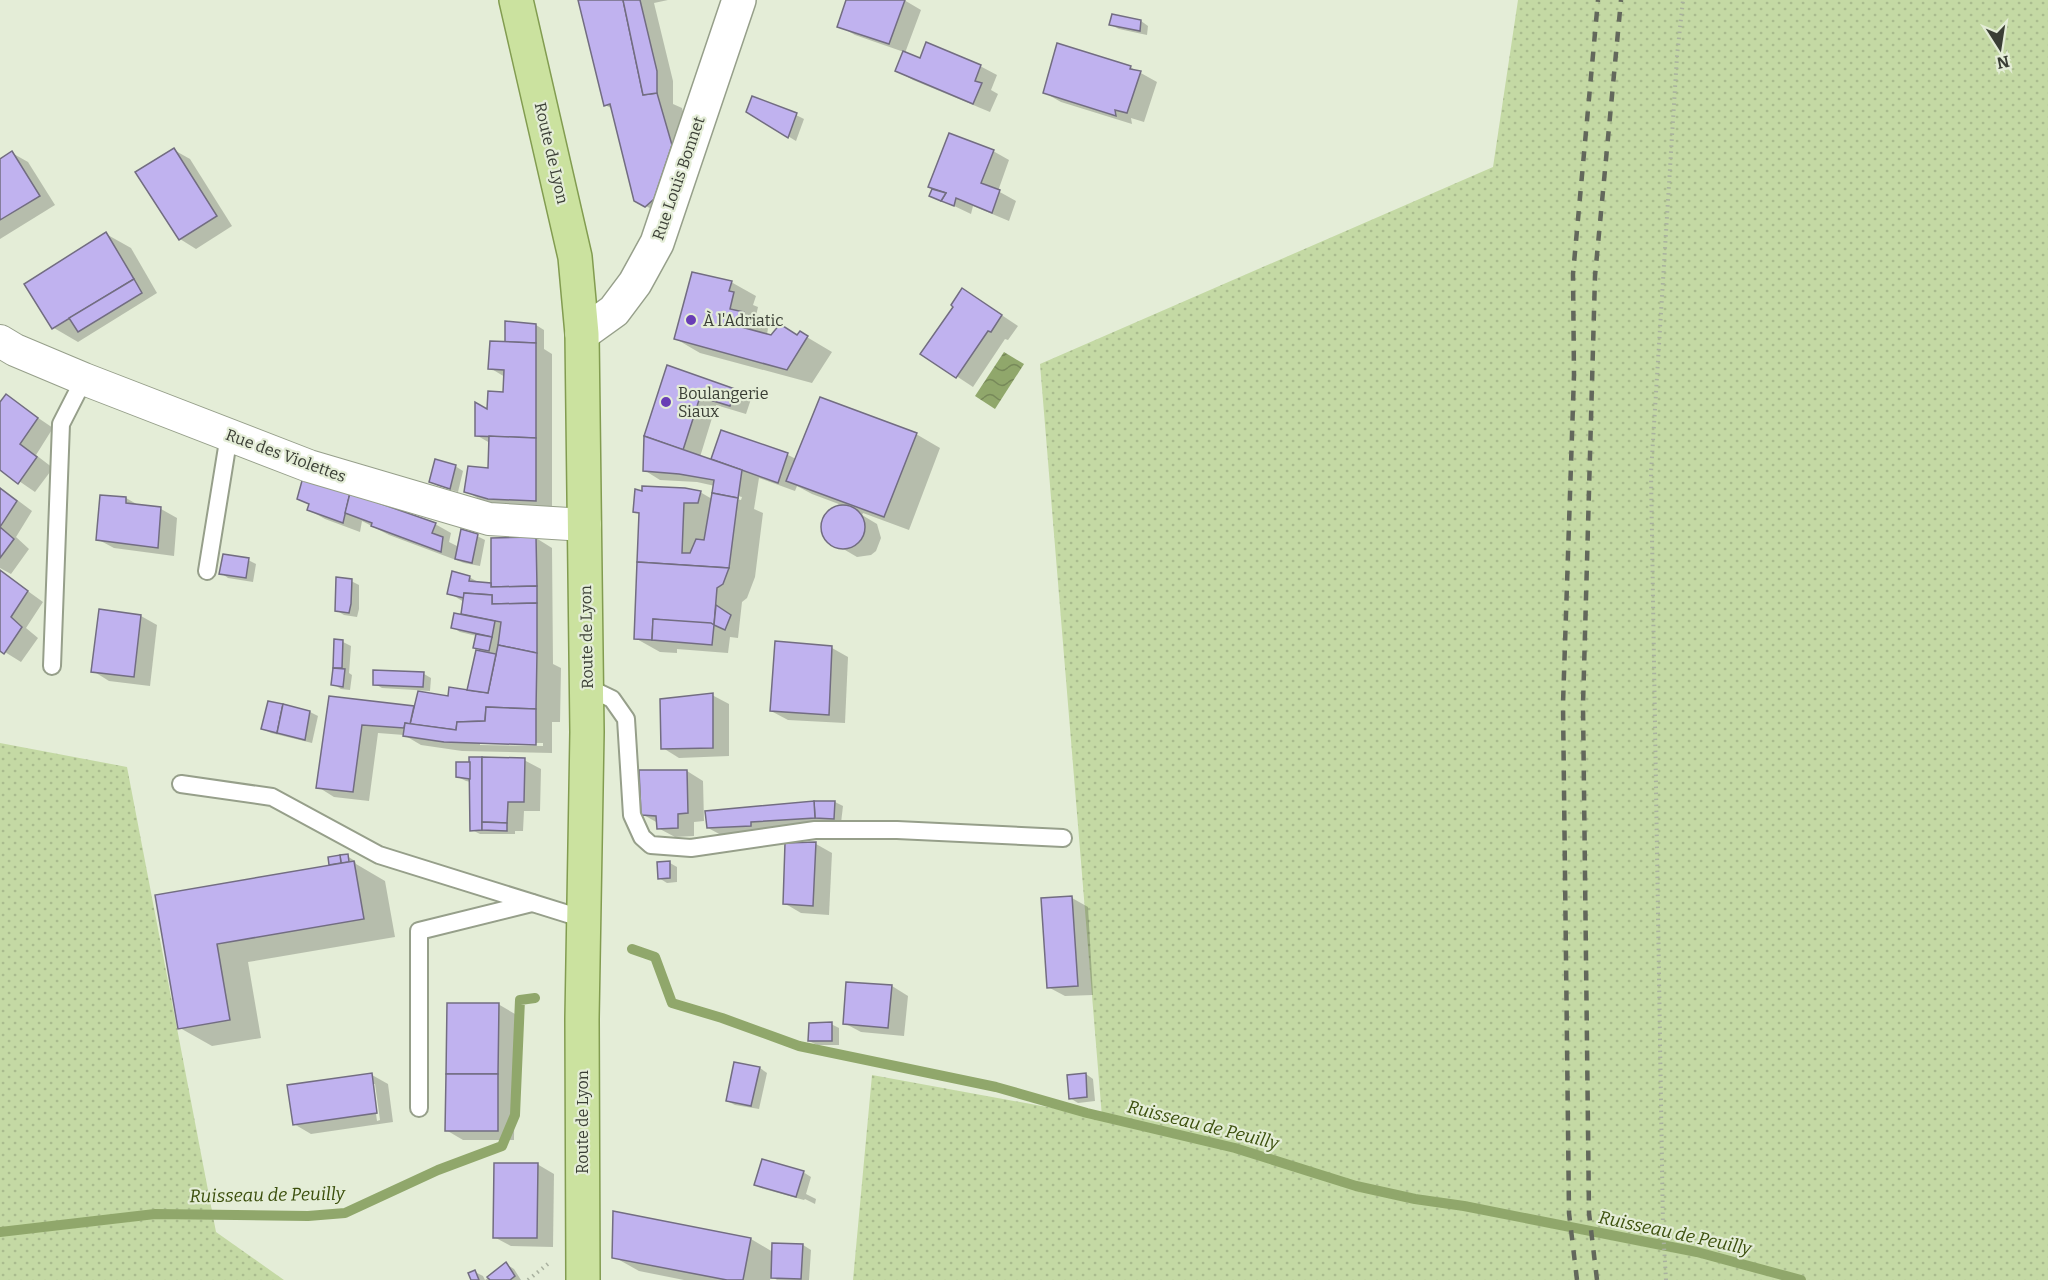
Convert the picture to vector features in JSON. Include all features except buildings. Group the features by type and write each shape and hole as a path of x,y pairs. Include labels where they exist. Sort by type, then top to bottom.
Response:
{"main road":[{"name":"Route de Lyon","path":"516,0 575,257 582,334 587,687 582,1019 583,1280"}],"street":[{"name":"Rue Louis Bonnet","path":"582,334 614,311 635,283 657,243 740,0"},
{"name":"Rue des Violettes","path":"0,341 15,350 84,379 309,466 489,519 585,525"}],"lane":[{"path":"52,666 61,424 84,379"},
{"path":"207,571 229,435"},
{"path":"587,687 612,699 626,719 632,815 642,837 651,845 691,848 815,830 897,830 1063,838"},
{"path":"181,784 272,797 379,855 584,919"},
{"path":"419,1108 419,932 533,903"}],"path":[{"path":"1666,1280 1663,1229 1651,472 1677,56 1683,0"}],"shaded area":[{"path":"1518,0 2048,0 2048,1280 853,1280 872,1075 1102,1117 1040,364 1493,167"},
{"path":"0,743 127,767 216,1232 284,1280 0,1280"}],"water":[{"path":"1004,352 1024,364 995,409 975,396"}],"waterway":[{"name":"Ruisseau de Peuilly","path":"632,949 655,957 672,1003 722,1018 799,1046 996,1087 1087,1113 1235,1148 1356,1186 1697,1252 1801,1280"},
{"name":"Ruisseau de Peuilly","path":"0,1232 155,1214 308,1216 345,1213 438,1170 502,1146 515,1115 520,1000 535,998"}],"railway":[{"path":"1577,1280 1569,1213 1563,704 1574,375 1573,274 1598,0"},
{"path":"1597,1280 1589,1213 1583,705 1595,276 1621,0"}],"place":[{"name":"À l'Adriatic","path":"691,320"},
{"name":"Boulangerie Siaux","path":"666,402"}]}
